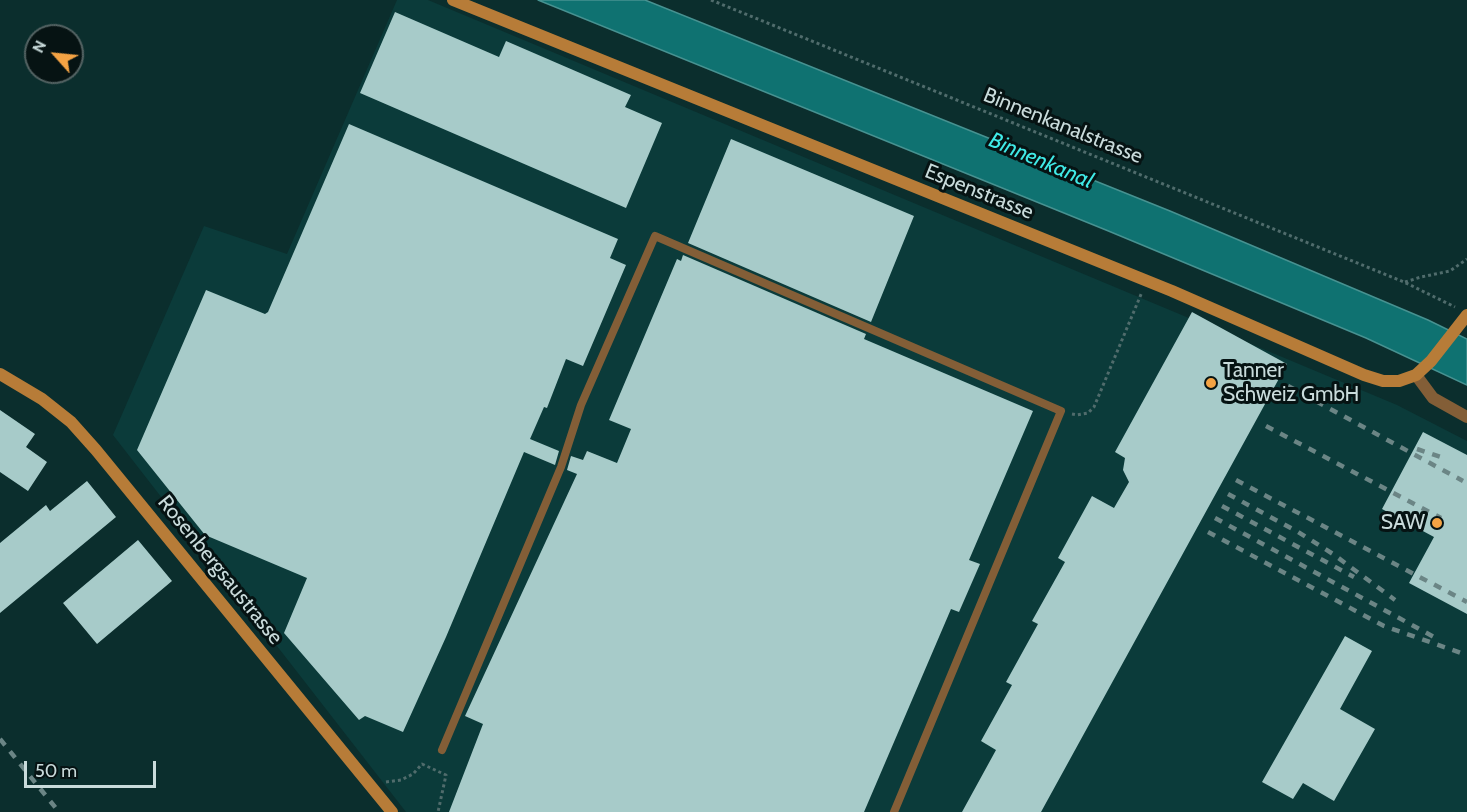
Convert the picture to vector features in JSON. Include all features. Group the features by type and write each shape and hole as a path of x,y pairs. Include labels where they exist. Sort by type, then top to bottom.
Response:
{"street":[{"name":"Espenstrasse","path":"453,0 1147,281 1364,375 1383,381 1399,381 1416,375 1431,361 1467,315"},
{"name":"Rosenbergsaustrasse","path":"0,374 42,399 71,422 392,812"},
{"path":"1416,375 1433,398 1467,417"}],"lane":[{"path":"442,750 561,467 581,405 655,236 1061,411 894,812"}],"path":[{"name":"Binnenkanalstrasse","path":"711,0 1404,282 1456,307"},
{"path":"1404,282 1450,271 1467,259"},
{"path":"1061,411 1077,415 1088,413 1094,407 1147,281"},
{"path":"422,764 446,775 438,812"}],"shaded area":[{"path":"397,0 428,0 1397,405 1467,441 1467,812 406,812 113,435 204,226 287,254"}],"water":[{"name":"Binnenkanal","path":"538,0 645,0 1170,211 1428,320 1467,339 1467,385 1366,338 1106,230"}],"building":[{"path":"395,12 499,57 506,41 631,95 625,107 662,123 626,208 360,93"},
{"path":"349,124 618,239 610,258 626,265 583,366 566,359 547,408 544,407 530,439 559,451 555,465 524,452 403,732 365,716 359,720 284,633 307,578 205,535 137,450 206,290 265,314 268,312"},
{"path":"731,139 914,216 871,322 688,243"},
{"path":"683,255 866,334 864,339 1033,411 969,560 980,564 959,612 951,609 864,812 449,812 483,724 465,716 577,474 567,470 571,456 583,460 587,451 617,463 631,429 609,420 677,259 681,261"},
{"path":"1192,312 1287,364 1041,812 962,812 996,750 981,741 1012,685 1006,682 1038,624 1032,621 1065,562 1058,558 1092,496 1114,508 1129,482 1123,470 1125,458 1115,452"},
{"path":"0,410 35,434 26,447 47,462 28,491 0,472"},
{"name":"SAW","path":"1423,432 1467,455 1467,614 1409,583 1434,537 1382,509"},
{"path":"87,481 116,517 0,613 0,543 46,505 50,511"},
{"path":"138,540 172,581 97,644 63,603"},
{"path":"1345,636 1372,651 1340,709 1375,729 1334,801 1303,783 1293,799 1262,782"}],"railway":[{"path":"1288,386 1463,481"},
{"path":"1266,426 1441,518"},
{"path":"1417,449 1441,457"},
{"path":"1236,480 1467,602"},
{"path":"1228,494 1333,554 1395,600"},
{"path":"1222,506 1354,577"},
{"path":"1215,518 1434,637"},
{"path":"1208,532 1384,626 1467,655"},
{"path":"0,739 59,812"}],"place":[{"name":"Tanner Schweiz GmbH","path":"1211,383"},
{"name":"SAW","path":"1437,523"}]}
